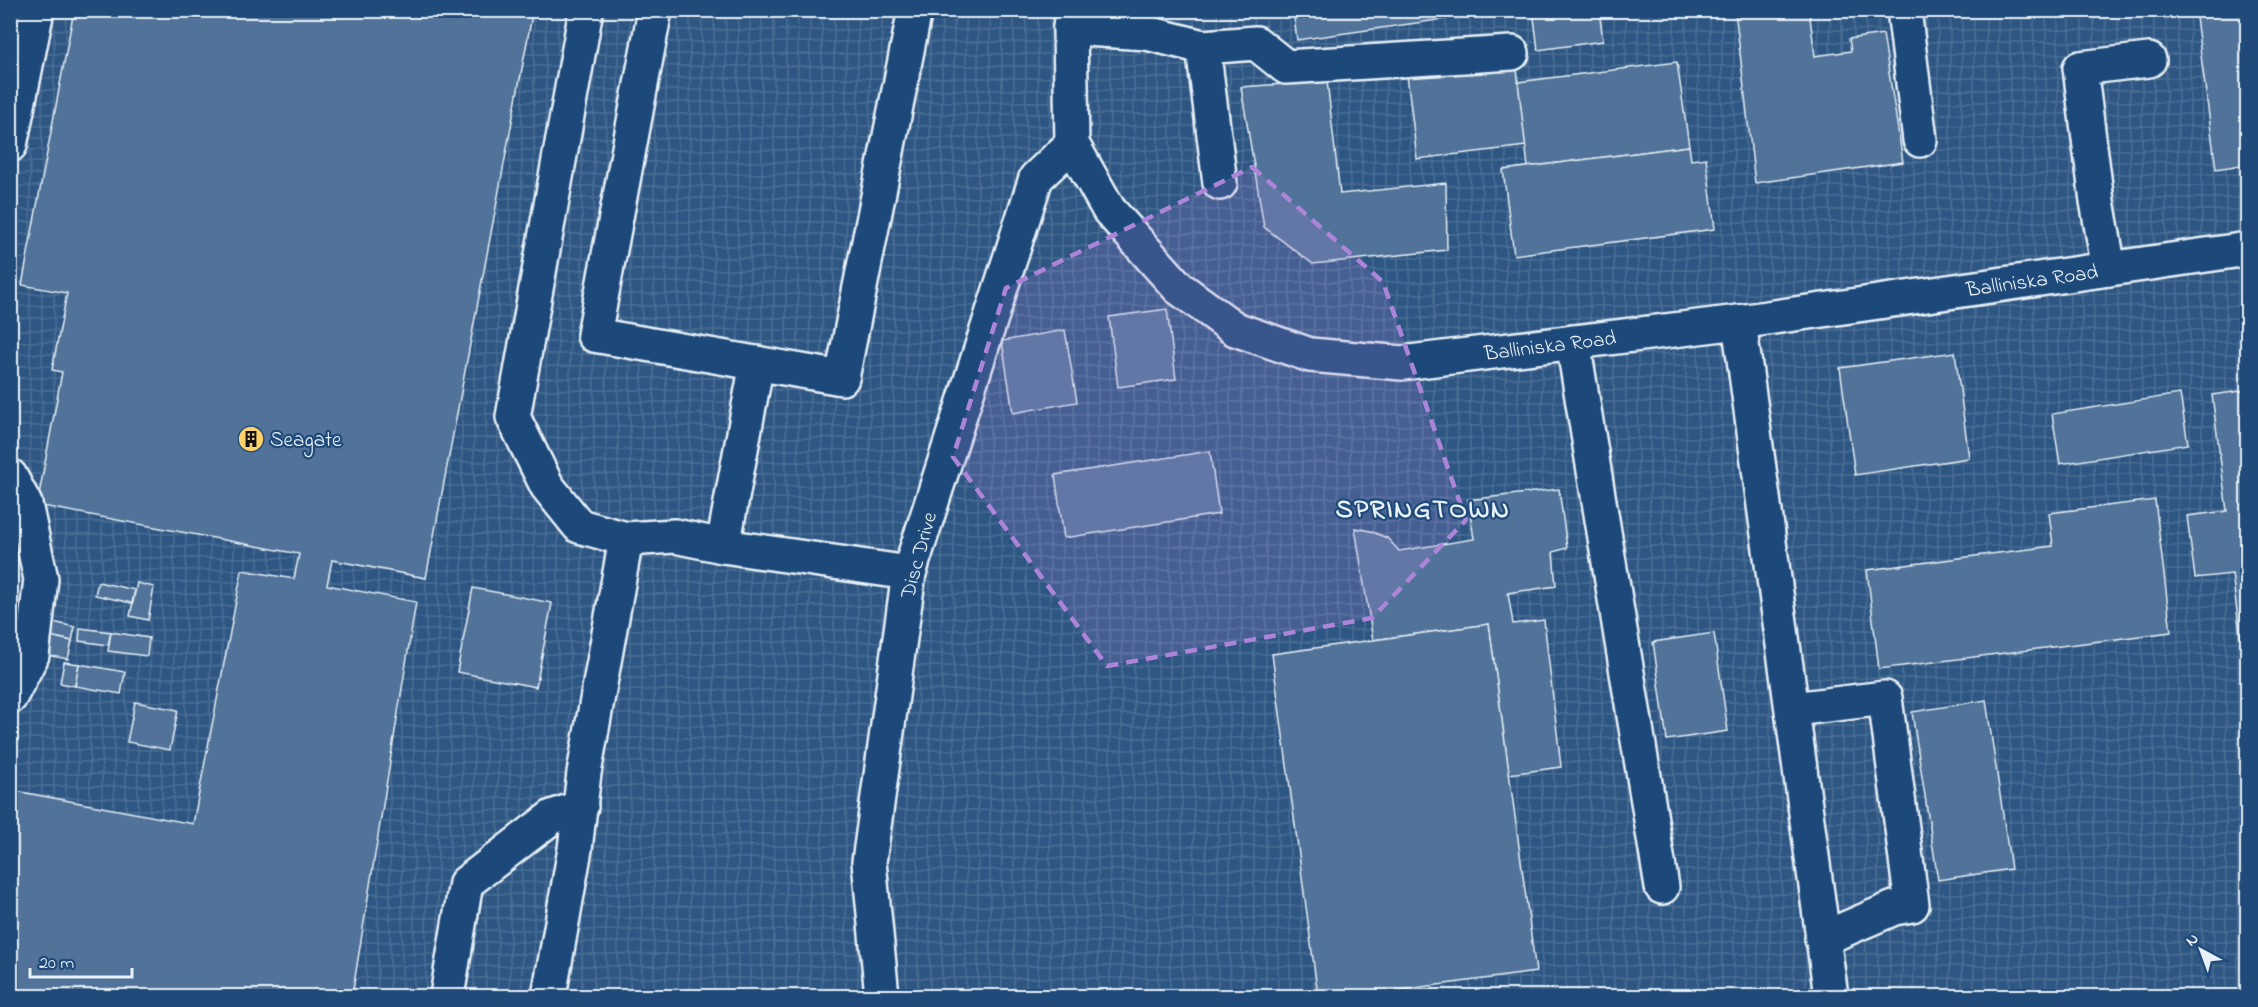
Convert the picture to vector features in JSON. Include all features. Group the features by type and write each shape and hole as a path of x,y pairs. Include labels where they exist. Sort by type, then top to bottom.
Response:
{"street":[{"path":"10,145 37,10"},
{"path":"586,10 513,417 547,486 579,526 626,538 675,536 723,546 909,573"},
{"path":"655,10 594,335 842,378 915,10"},
{"path":"1904,10 1920,140"},
{"path":"1071,20 1147,33 1203,47 1256,43 1286,67 1512,53"},
{"name":"Balliniska Road","path":"1071,20 1072,144 1109,210 1179,288 1235,328 1310,355 1402,363 1739,322 2247,249"},
{"path":"1203,47 1220,183"},
{"path":"2109,269 2097,201 2080,68 2149,60"},
{"name":"Disc Drive","path":"882,996 869,862 909,573 1036,177 1072,144"},
{"path":"1739,322 1831,996"},
{"path":"1573,342 1662,887"},
{"path":"723,546 757,363"},
{"path":"10,476 25,504 41,579 32,656 10,697"},
{"path":"549,996 581,807 584,773 626,538"},
{"path":"1793,709 1885,698 1912,905 1894,908 1822,939"},
{"path":"447,996 466,884 552,817 581,807"}],"highlighted area":[{"path":"1252,167 1383,282 1466,520 1372,618 1107,666 953,457 1006,288"}],"shaded area":[{"path":"10,11 2247,11 2247,996 1546,996 1545,993 1522,996 11,996"}],"building":[{"name":"Seagate","path":"74,10 533,10 426,578 332,560 327,585 416,602 352,996 10,996 10,790 193,824 242,570 294,579 299,554 37,505 62,372 52,370 67,293 22,285"},
{"path":"1293,10 1508,10 1297,40"},
{"path":"1533,10 1599,10 1603,41 1538,50"},
{"path":"1735,10 1809,10 1815,56 1851,51 1849,39 1883,34 1903,162 1755,183"},
{"path":"2195,10 2248,10 2248,164 2216,169"},
{"path":"1516,61 1526,146 1417,159 1407,75"},
{"path":"1677,62 1689,146 1528,167 1518,82"},
{"path":"1327,81 1340,194 1446,183 1447,250 1313,264 1264,227 1241,87"},
{"path":"1689,146 1691,160 1706,158 1715,229 1514,255 1503,170"},
{"path":"1167,309 1176,379 1118,387 1109,317"},
{"path":"1065,330 1077,402 1013,413 1002,341"},
{"path":"1955,352 1969,458 1855,475 1840,368"},
{"path":"2248,390 2248,693 2232,574 2195,578 2187,516 2227,511 2212,395"},
{"path":"2180,394 2188,444 2060,464 2052,414"},
{"path":"1210,451 1219,514 1064,538 1055,475"},
{"path":"1559,489 1567,548 1553,552 1556,586 1508,593 1513,624 1544,620 1561,767 1509,774 1489,624 1373,640 1355,528 1387,538 1399,551 1474,539 1468,500"},
{"path":"2155,500 2171,632 1879,669 1867,570 2053,546 2049,513"},
{"path":"98,582 135,590 132,603 95,595"},
{"path":"137,583 154,587 148,620 130,616"},
{"path":"473,588 552,603 536,687 457,672"},
{"path":"53,622 75,627 72,641 50,636"},
{"path":"1489,624 1536,972 1353,996 1318,996 1272,654"},
{"path":"80,628 111,632 108,645 79,641"},
{"path":"111,632 149,638 147,656 108,651"},
{"path":"1714,633 1728,731 1667,740 1653,642"},
{"path":"44,635 72,641 68,659 40,654"},
{"path":"64,662 79,664 75,686 60,683"},
{"path":"79,664 125,672 121,694 75,686"},
{"path":"1986,700 2011,869 1938,880 1912,712"},
{"path":"135,702 178,710 170,750 127,742"}],"place":[{"name":"Seagate","path":"251,439"}],"district":[{"name":"SPRINGTOWN","path":"1423,508"}]}
